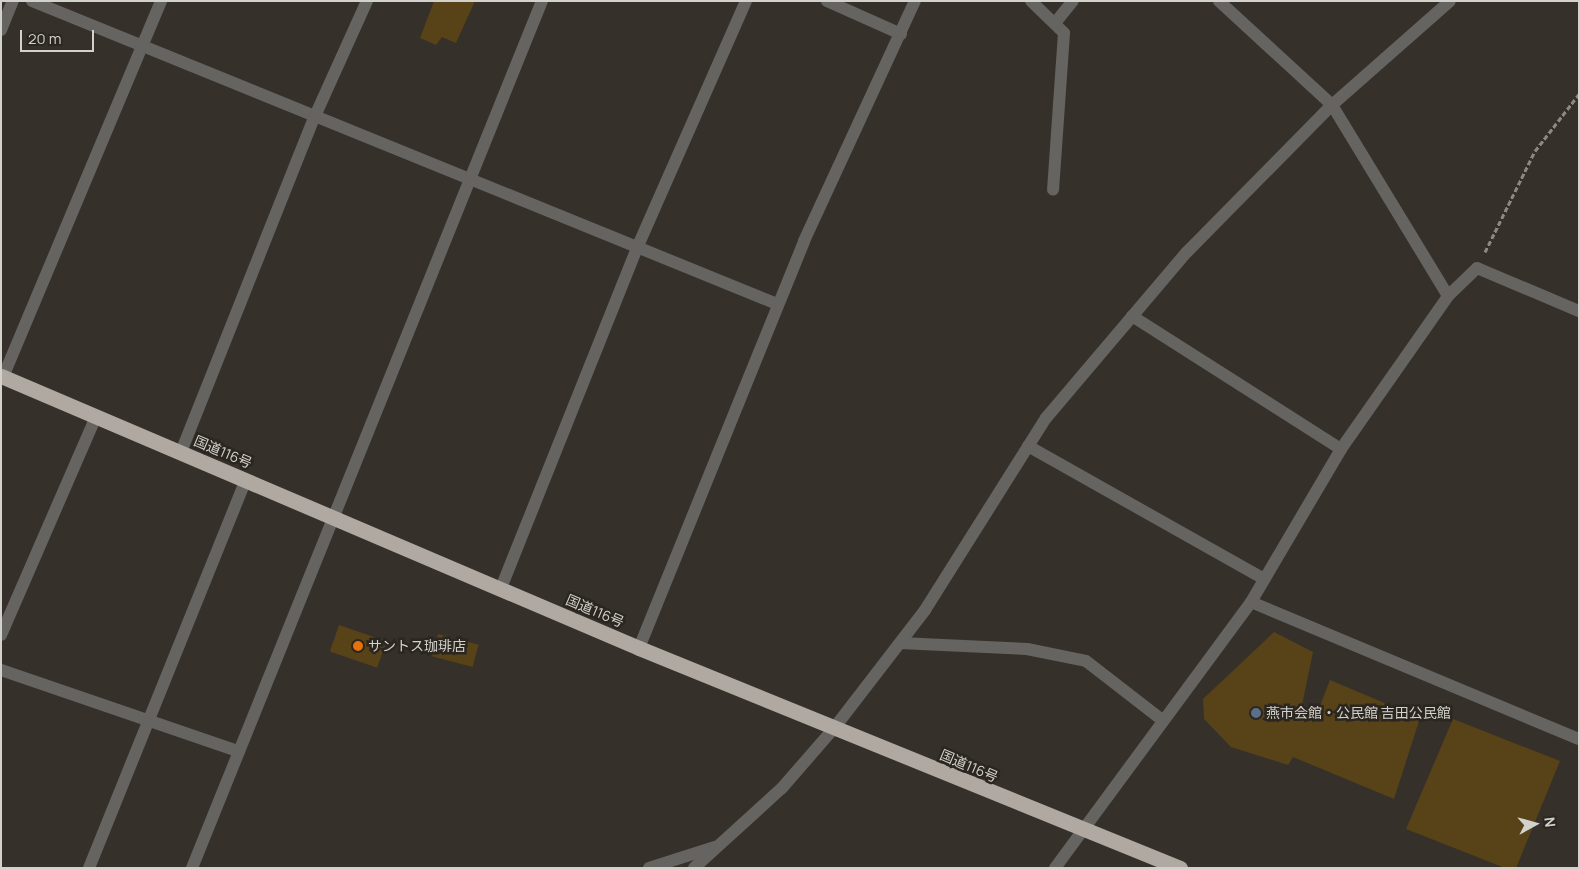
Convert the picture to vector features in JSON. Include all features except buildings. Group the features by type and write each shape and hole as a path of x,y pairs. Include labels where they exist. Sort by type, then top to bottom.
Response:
{"highway":[{"name":"国道116号","path":"2,377 332,515 639,648 835,727 1080,830 1180,868"}],"street":[{"path":"1,30 13,1"},
{"path":"32,1 143,44 470,181 777,304"},
{"path":"2,377 161,1"},
{"path":"181,452 315,116 368,1"},
{"path":"192,868 332,515 542,1"},
{"path":"501,588 637,248 746,1"},
{"path":"827,1 901,34"},
{"path":"639,648 777,304 915,1"},
{"path":"1031,1 1064,33 1053,190"},
{"path":"1054,23 1073,1"},
{"path":"1219,1 1332,105 1448,296"},
{"path":"694,868 782,788 835,727 924,610 1046,418 1187,252 1332,105 1450,1"},
{"path":"1055,868 1080,830 1251,602 1341,449 1448,296 1477,268 1579,311"},
{"path":"1132,316 1341,449"},
{"path":"1,635 96,416"},
{"path":"1028,446 1264,579"},
{"path":"88,868 150,721 246,479"},
{"path":"1251,602 1579,739"},
{"path":"900,643 1027,649 1086,661 1162,720"},
{"path":"1,670 237,751"},
{"path":"649,868 720,845"}],"path":[{"path":"1477,268 1535,151 1579,94"}],"place":[{"name":"サントス珈琲店","path":"358,646"},
{"name":"燕市会館・公民館 吉田公民館","path":"1256,713"}]}
